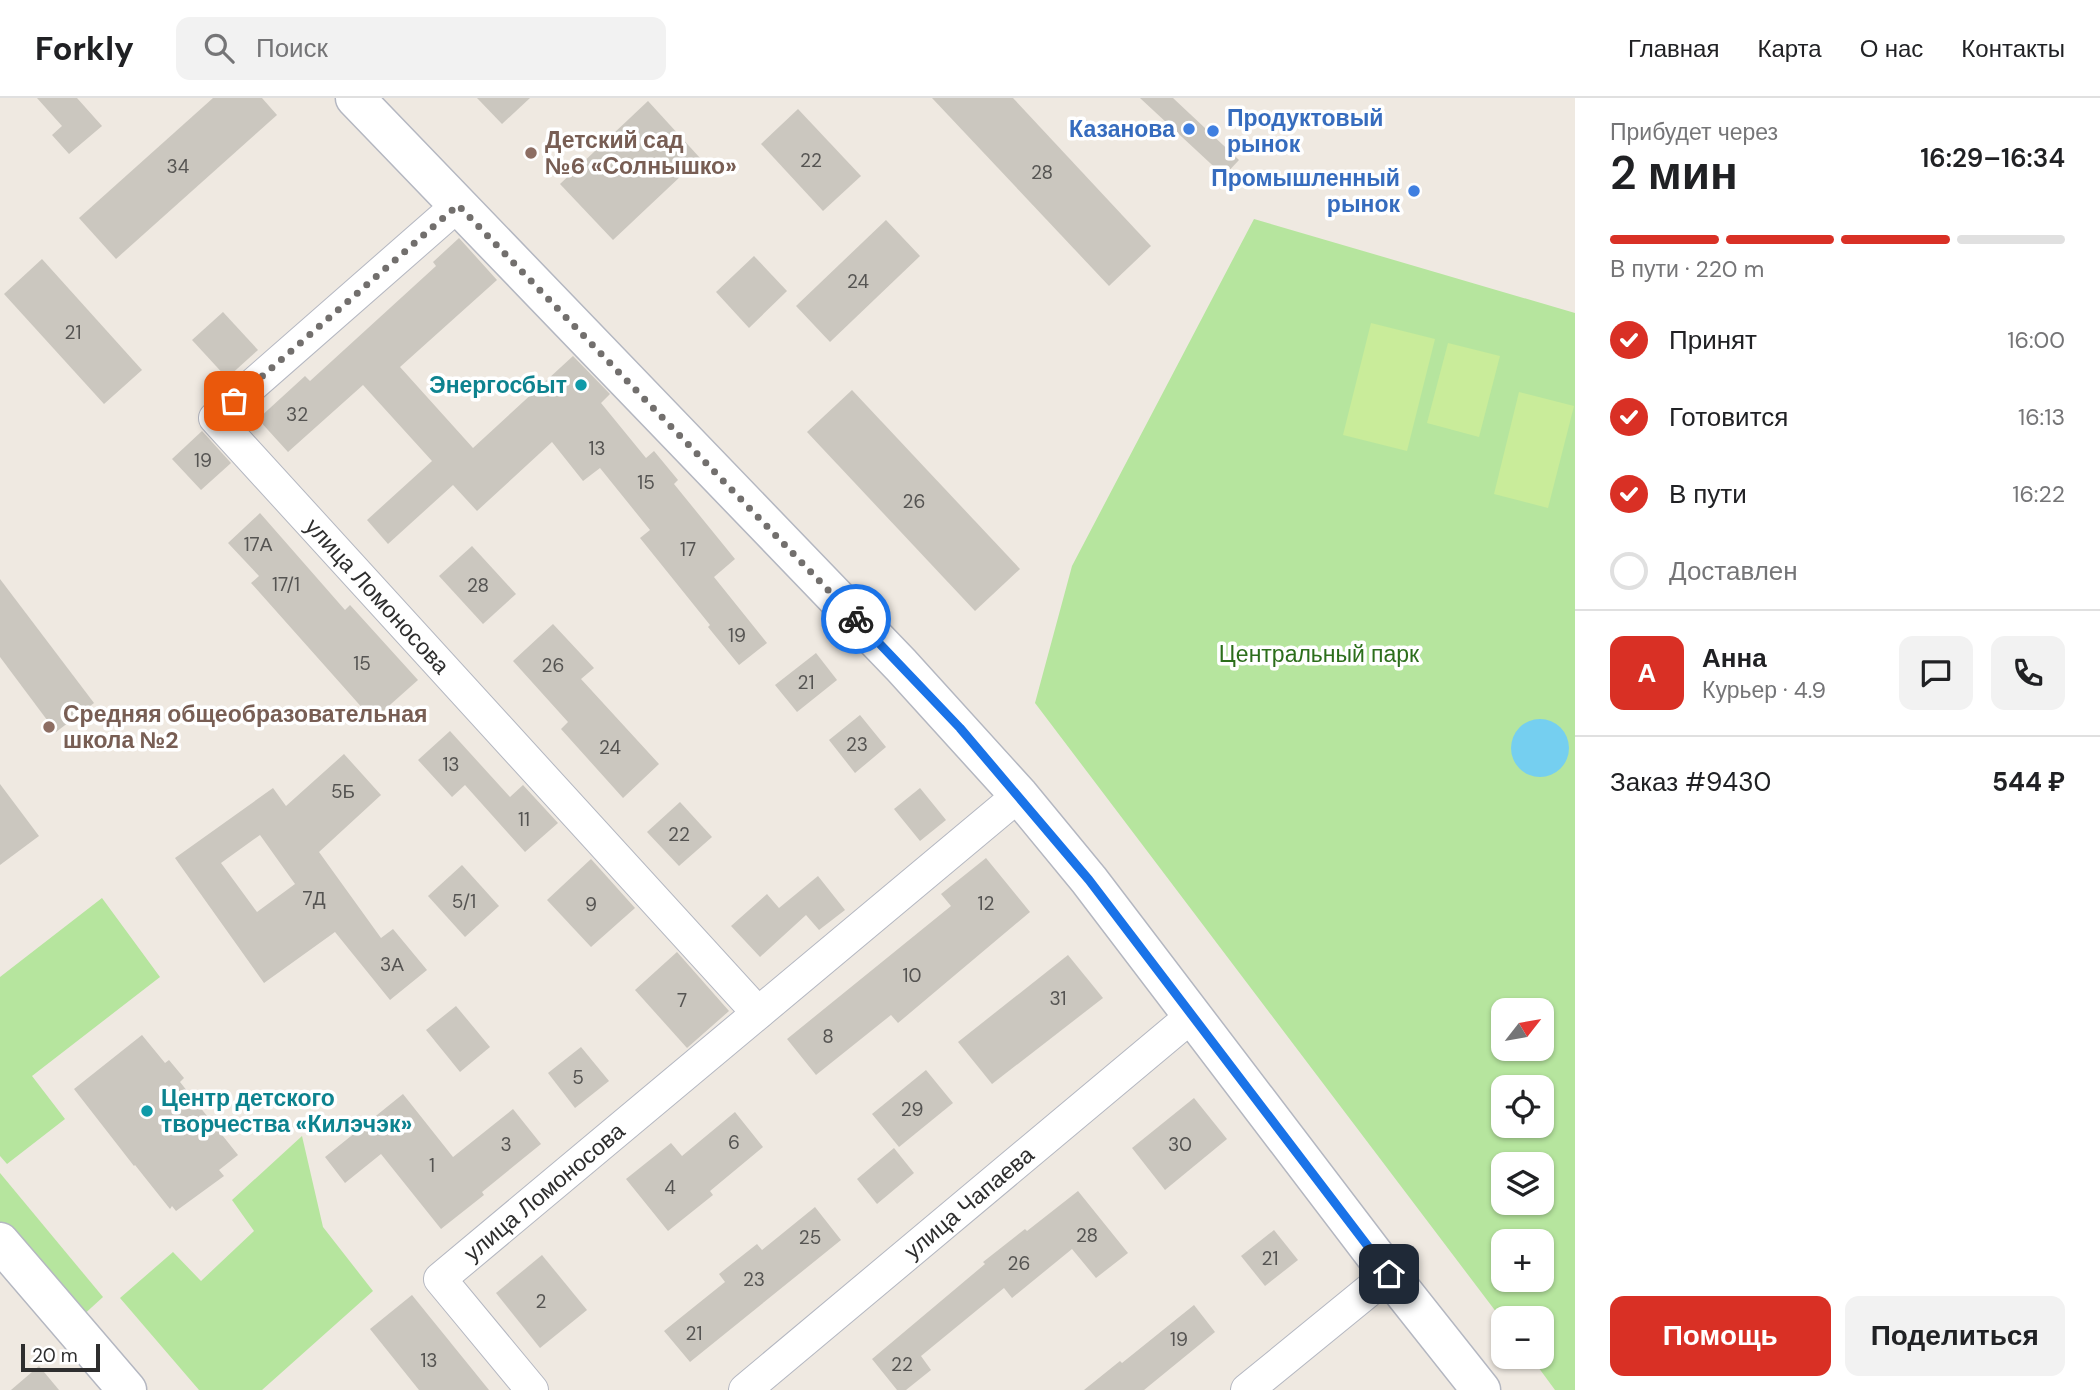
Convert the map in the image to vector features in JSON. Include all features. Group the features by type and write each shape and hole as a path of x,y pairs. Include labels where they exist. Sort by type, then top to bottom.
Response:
{"street":[{"path":"355,98 901,665 1019,795 1089,880 1389,1274 1481,1390"},
{"name":"улица Ломоносова","path":"458,205 215,418 758,1013"},
{"name":"улица Ломоносова","path":"532,1390 440,1279 1019,795"},
{"name":"улица Чапаева","path":"745,1390 1193,1015"},
{"path":"0,1242 127,1390"},
{"path":"1247,1390 1389,1274"}],"green space":[{"name":"Центральный парк","path":"1254,219 1575,313 1575,1390 1555,1390 1540,1369 1554,1369 1554,1306 1492,1306 1035,703 1072,566"},
{"path":"1371,323 1435,339 1407,451 1343,435"},
{"path":"1448,343 1500,356 1479,437 1427,423"},
{"path":"1519,392 1574,406 1548,508 1494,494"},
{"path":"102,898 160,977 32,1076 65,1119 7,1164 0,1156 0,977"},
{"path":"302,1136 323,1227 373,1291 262,1390 199,1390 120,1298 173,1252 201,1281 254,1231 232,1200"},
{"path":"0,1173 103,1297 80,1318 0,1226"}],"water":[{"path":"1540,719 1551,721 1564,732 1569,748 1567,759 1556,772 1540,777 1529,775 1516,764 1511,748 1513,737 1524,724"}],"building":[{"path":"37,98 77,98 102,126 69,154 52,135 62,126"},
{"path":"213,98 262,98 277,115 116,259 79,218"},
{"path":"477,98 530,98 502,124"},
{"path":"932,98 1013,98 1151,246 1109,286"},
{"name":"Казанова","path":"1140,98 1173,98 1239,160 1224,176"},
{"path":"648,101 700,158 613,240 560,184"},
{"path":"798,109 861,176 823,211 761,144"},
{"path":"886,220 920,256 830,342 796,306"},
{"path":"459,238 497,280 400,367 473,448 573,356 610,394 601,403 646,458 654,451 678,480 674,484 735,559 714,577 767,643 739,665 640,538 650,530 600,468 583,481 552,442 477,511 453,485 388,544 367,520 432,461 363,385 288,452 258,419 305,376 310,381 436,266 433,262"},
{"path":"754,256 787,291 749,328 716,292"},
{"path":"42,259 142,370 104,404 4,294"},
{"path":"223,312 258,350 227,378 192,340"},
{"path":"852,390 1020,569 975,611 807,432"},
{"path":"202,431 231,463 201,490 172,459"},
{"path":"260,513 345,610 350,605 418,680 373,720 251,583 259,576 228,543"},
{"path":"472,546 516,594 483,624 439,576"},
{"path":"0,579 94,703 56,732 0,657"},
{"path":"553,624 594,668 581,679 659,764 623,798 561,729 568,722 513,661"},
{"path":"816,653 837,680 797,712 775,685"},
{"path":"860,715 886,747 855,773 829,740"},
{"path":"450,731 510,797 523,785 558,823 525,852 465,785 452,797 418,760"},
{"path":"344,754 381,795 319,852 381,938 393,929 427,970 390,1000 335,932 264,983 175,858 273,788 286,806","holes":["260,835 295,884 257,912 221,863"]},
{"path":"0,784 39,836 0,865"},
{"path":"920,788 946,820 920,841 894,809"},
{"path":"680,802 712,837 679,866 647,832"},
{"path":"986,858 1030,912 898,1023 891,1015 816,1075 787,1039 951,906 941,894"},
{"path":"591,859 635,908 591,947 547,900"},
{"path":"462,865 499,906 465,937 428,896"},
{"path":"818,876 845,910 819,930 806,915 760,957 731,926 767,894 779,908"},
{"path":"677,952 729,1011 687,1048 635,990"},
{"path":"1068,955 1103,998 992,1084 958,1042"},
{"path":"456,1006 490,1047 460,1072 426,1030"},
{"name":"Центр детского творчества «Килэчэк»","path":"142,1035 165,1063 169,1060 184,1078 180,1082 238,1155 219,1170 224,1176 176,1211 172,1206 170,1209 134,1166 74,1089"},
{"path":"581,1047 609,1081 575,1108 548,1073"},
{"path":"926,1070 953,1103 899,1147 872,1114"},
{"path":"403,1094 453,1157 513,1109 541,1144 441,1229 381,1154 345,1183 325,1157"},
{"path":"1194,1098 1227,1139 1165,1190 1132,1148"},
{"path":"735,1112 763,1147 710,1191 713,1195 668,1231 626,1179 671,1143 682,1156"},
{"path":"894,1148 914,1173 877,1204 857,1179"},
{"path":"1078,1191 1128,1253 1096,1278 1072,1249 1012,1298 1004,1288 921,1356 931,1370 906,1390 897,1390 872,1359 985,1264 983,1262"},
{"path":"815,1207 841,1240 690,1362 664,1331 725,1282 719,1274 757,1244 762,1250"},
{"path":"1274,1230 1298,1260 1265,1286 1241,1256"},
{"path":"542,1255 587,1310 540,1348 496,1293"},
{"path":"412,1295 489,1390 419,1390 370,1329"},
{"path":"1194,1305 1215,1332 1144,1390 1084,1390 1120,1361 1122,1363"},
{"path":"39,1366 59,1390 11,1390"}],"way so far":[{"path":"234,401 458,205 856,619"}],"place":[{"name":"Казанова","path":"1189,129"},
{"name":"Продуктовый рынок","path":"1213,131"},
{"name":"Детский сад №6 «Солнышко»","path":"531,153"},
{"name":"Промышленный рынок","path":"1414,191"},
{"name":"Энергосбыт","path":"581,385"},
{"name":"Средняя общеобразовательная школа №2","path":"49,727"},
{"name":"Центр детского творчества «Килэчэк»","path":"147,1111"}],"route":[{"path":"856,619 960,728 1089,880 1389,1274"}]}
